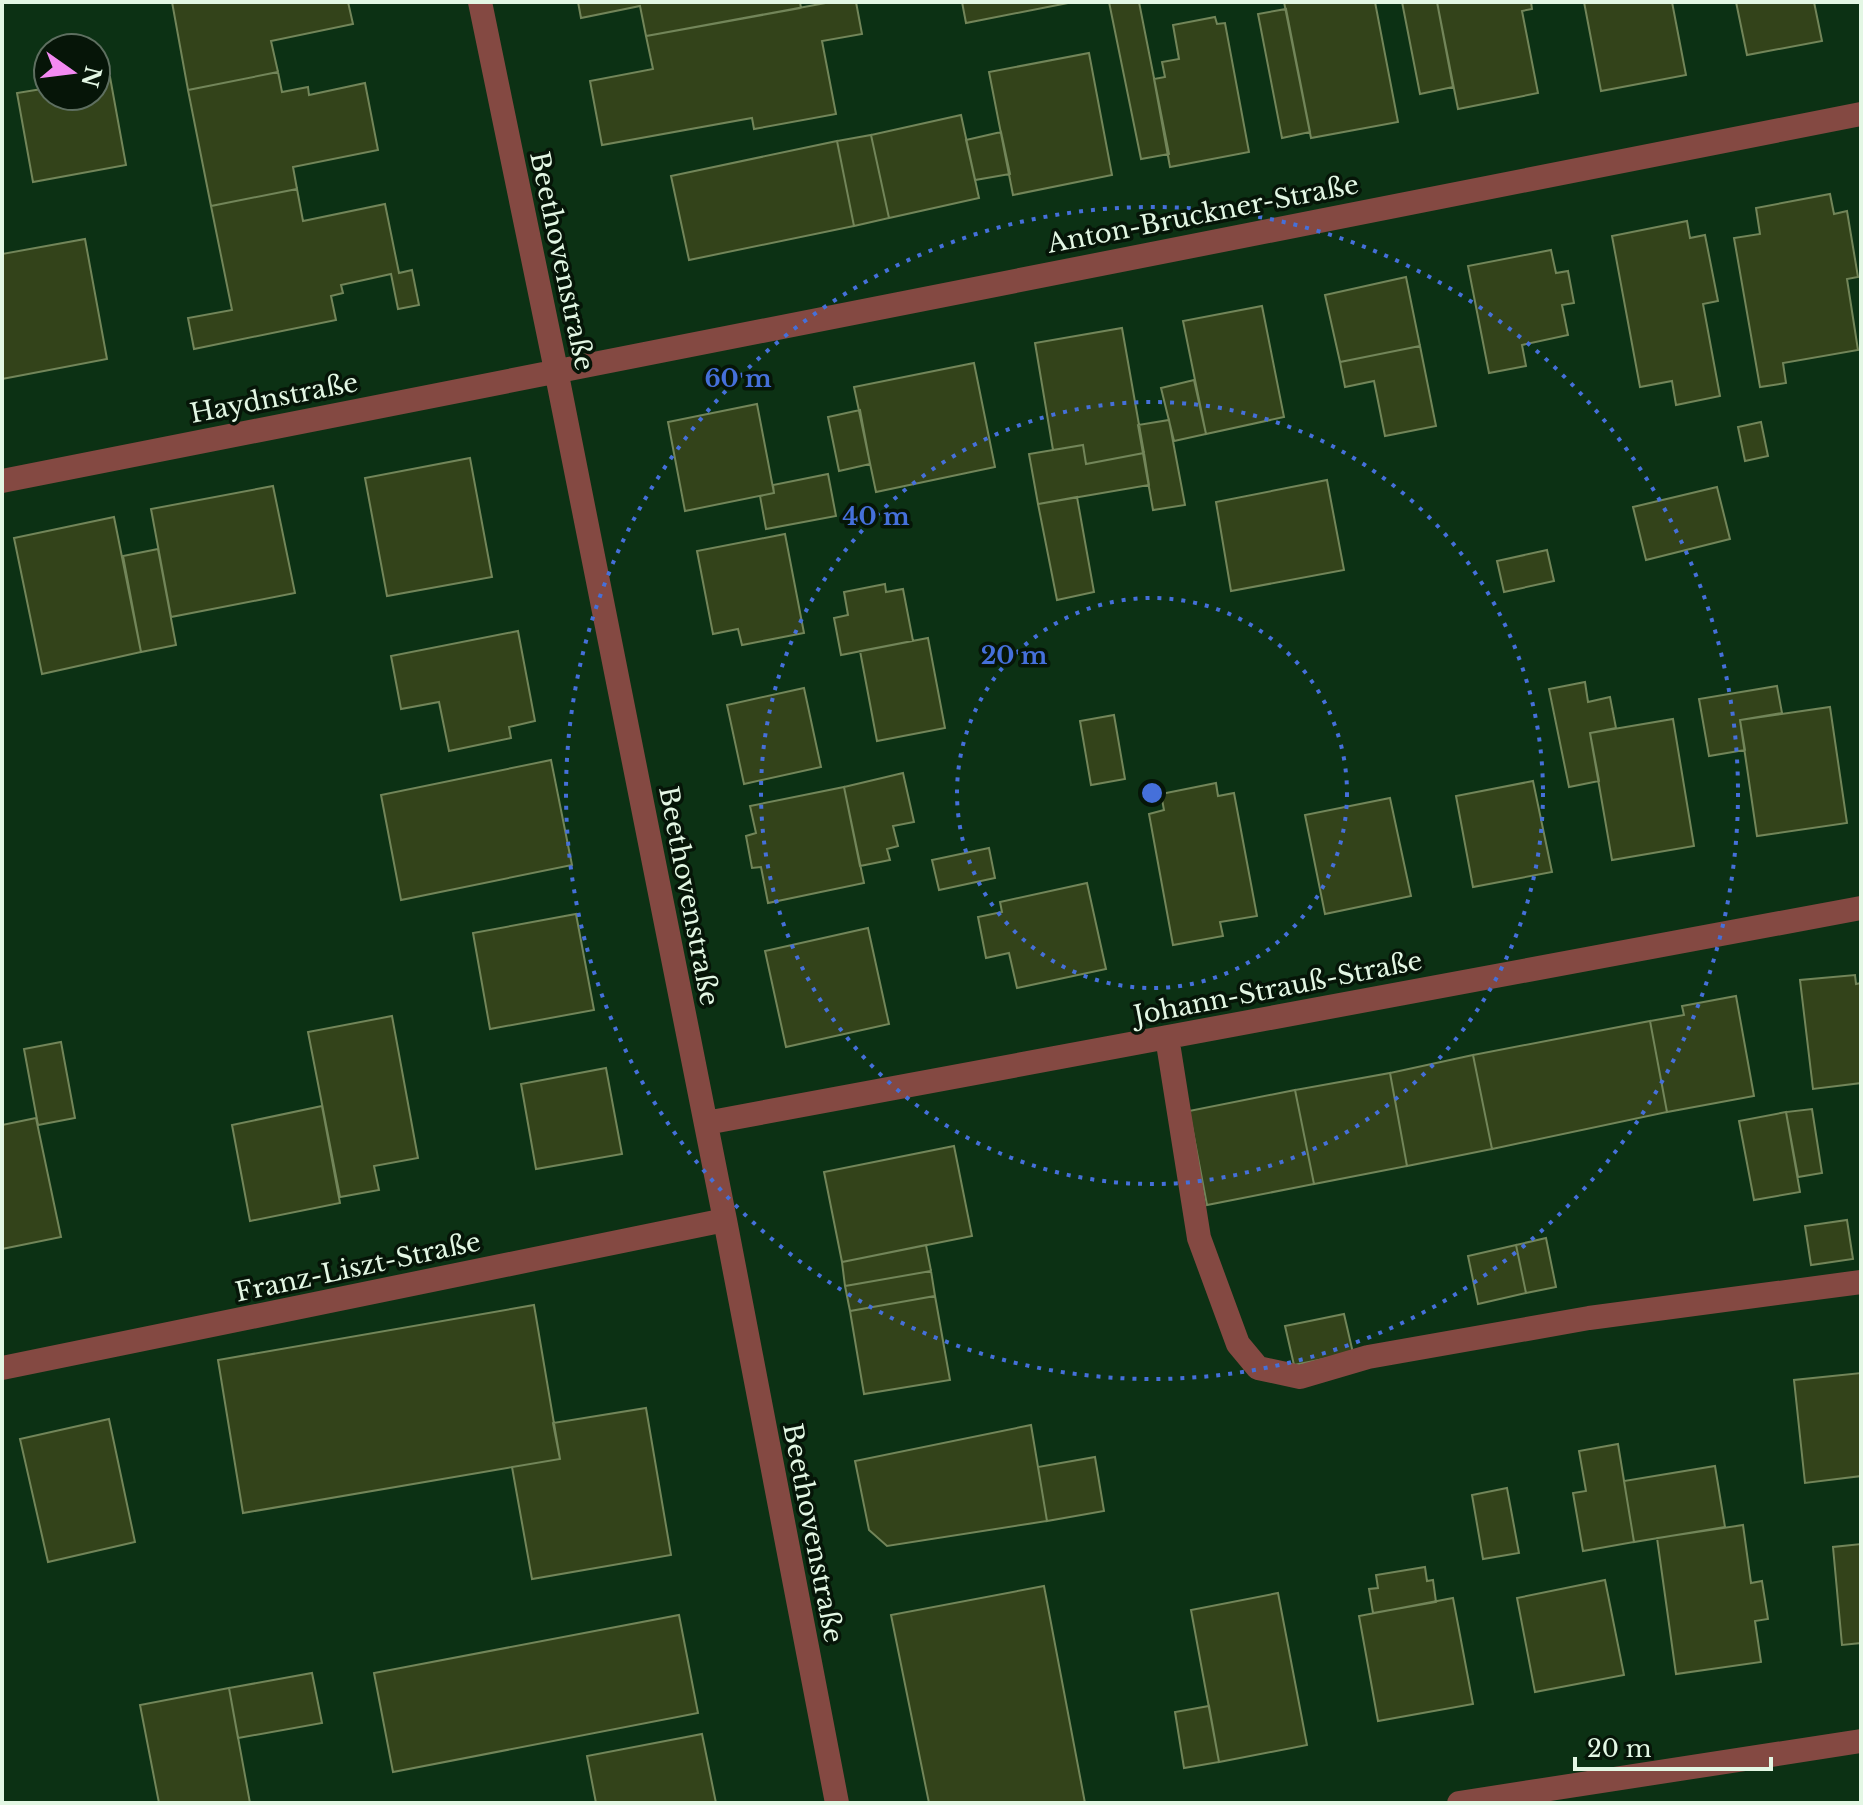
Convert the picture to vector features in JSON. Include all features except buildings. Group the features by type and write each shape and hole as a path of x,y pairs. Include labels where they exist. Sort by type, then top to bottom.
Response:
{"street":[{"name":"Beethovenstraße","path":"480,2 706,1123 837,1803"},
{"name":"Anton-Bruckner-Straße","path":"556,370 1861,114"},
{"name":"Haydnstraße","path":"2,481 556,370"},
{"name":"Johann-Strauß-Straße","path":"706,1123 1861,908"},
{"path":"1167,1037 1199,1238 1238,1344 1258,1368 1300,1377 1368,1357 1589,1318 1861,1282"},
{"name":"Franz-Liszt-Straße","path":"2,1368 725,1220"},
{"path":"1459,1803 1861,1741"}]}
